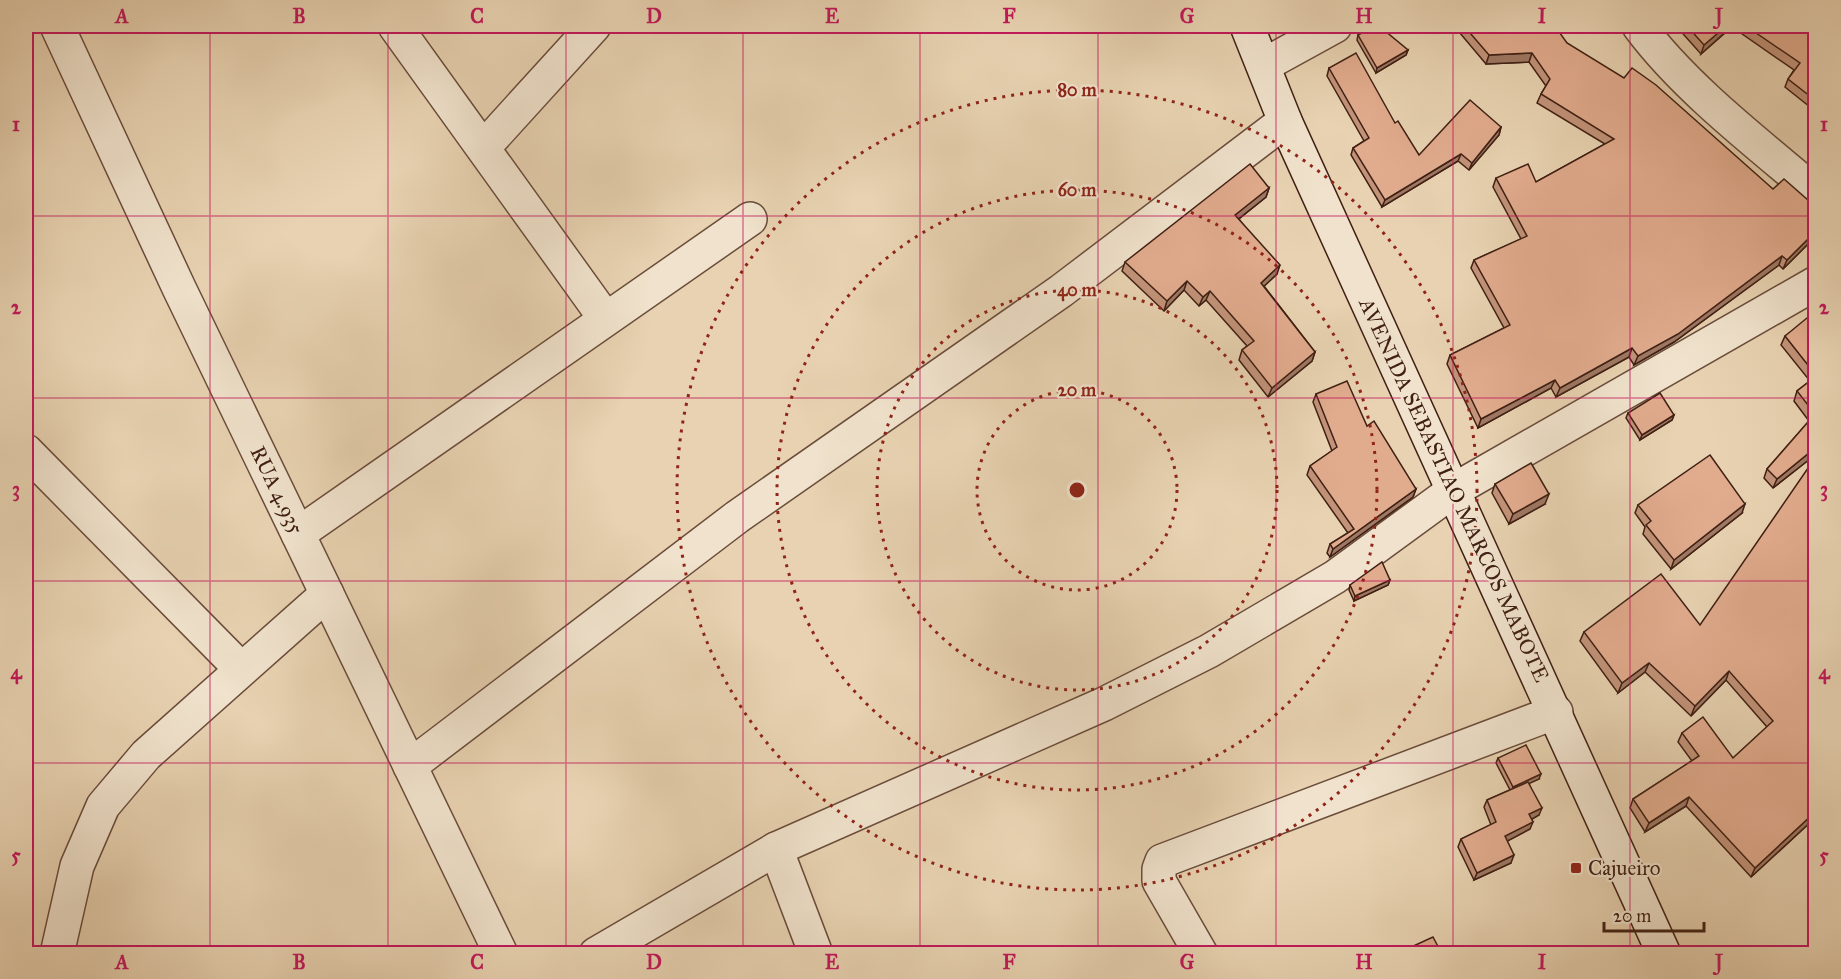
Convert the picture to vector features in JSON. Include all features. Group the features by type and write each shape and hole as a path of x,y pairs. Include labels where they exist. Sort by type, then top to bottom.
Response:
{"street":[{"name":"RUA 4.935","path":"57,26 298,534 501,954"},
{"path":"395,26 605,318"},
{"path":"484,147 594,26"},
{"name":"AVENIDA SEBASTIAO MARCOS MABOTE","path":"1247,26 1286,121 1664,954"},
{"path":"1264,65 1335,26"},
{"path":"1639,26 1653,44 1728,117 1815,193"},
{"path":"410,766 737,517 1060,291 1286,121"},
{"path":"298,534 750,219"},
{"path":"596,954 776,849 1104,704 1209,651 1335,577 1454,490 1815,283"},
{"path":"26,451 241,669"},
{"path":"57,954 77,866 103,806 146,755 327,594"},
{"path":"1201,954 1159,881 1162,861 1556,712"},
{"path":"776,849 816,954"}],"building":[{"path":"1379,26 1408,50 1377,68 1358,35"},
{"path":"1464,26 1547,26 1553,32 1557,29 1567,43 1624,78 1632,68 1656,85 1773,189 1784,179 1808,200 1815,201 1815,232 1787,260 1782,256 1678,334 1638,356 1632,348 1560,388 1555,380 1481,419 1450,355 1510,325 1474,260 1527,236 1496,178 1528,164 1536,182 1614,139 1541,94 1550,79 1532,53 1489,55"},
{"path":"1687,26 1726,26 1704,45"},
{"path":"1746,26 1799,26 1815,37 1815,100 1788,79 1800,63"},
{"path":"1356,53 1395,123 1398,121 1419,155 1470,100 1501,127 1472,163 1461,154 1385,200 1353,148 1369,138 1329,68"},
{"path":"1250,164 1269,188 1235,215 1280,265 1261,283 1315,352 1272,388 1242,350 1254,341 1210,291 1203,297 1187,281 1167,301 1125,262"},
{"path":"1813,313 1815,316 1815,374 1785,336"},
{"path":"1815,377 1815,414 1797,391"},
{"path":"1347,381 1367,426 1374,421 1416,489 1333,549 1330,544 1354,529 1310,466 1337,447 1316,394"},
{"path":"1660,393 1674,415 1642,435 1628,413"},
{"path":"1815,414 1815,448 1777,479 1767,469"},
{"path":"1710,455 1745,504 1674,560 1646,525 1651,521 1638,505"},
{"path":"1815,458 1815,661 1812,665 1815,670 1815,812 1755,868 1689,797 1649,823 1633,799 1699,756 1682,733 1703,717 1733,758 1773,721 1729,671 1695,706 1649,663 1622,683 1584,632 1661,574 1700,625"},
{"path":"1531,463 1549,494 1513,514 1495,484"},
{"path":"1382,562 1390,580 1355,596 1350,585"},
{"path":"1526,745 1541,774 1513,787 1498,758"},
{"path":"1528,782 1542,808 1529,814 1533,822 1505,836 1514,855 1477,873 1461,839 1496,822 1487,800"},
{"path":"1433,937 1442,954 1396,954"}],"place":[{"name":"Cajueiro","path":"1576,868"}]}
